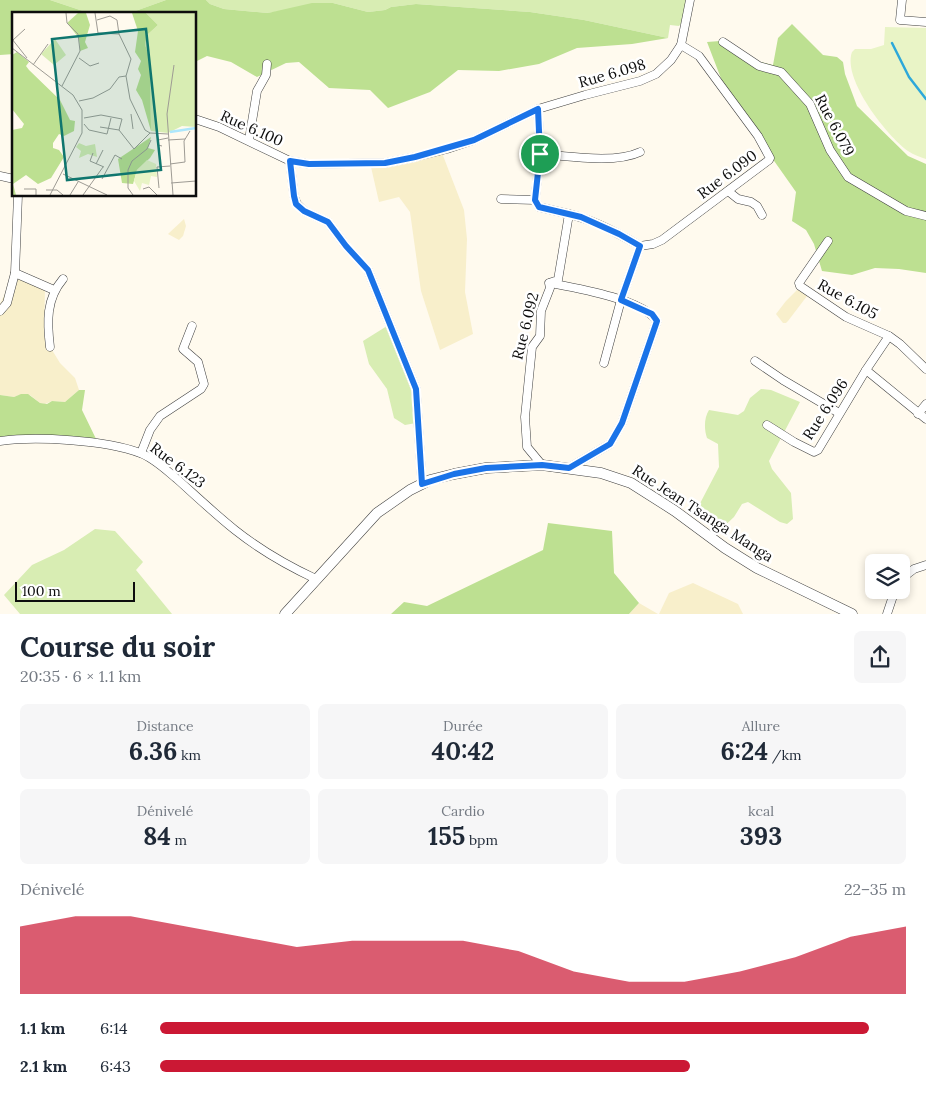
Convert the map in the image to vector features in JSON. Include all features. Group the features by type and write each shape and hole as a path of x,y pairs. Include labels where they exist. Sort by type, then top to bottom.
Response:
{"street":[{"path":"681,45 690,0"},
{"path":"902,0 900,20 926,22"},
{"name":"Rue 6.079","path":"723,42 759,66 781,72 787,78 810,104 830,150 848,177 906,211 926,216"},
{"name":"Rue 6.098","path":"290,161 309,164 385,163 415,157 474,140 538,109 640,81 656,74 671,60 681,45"},
{"name":"Rue 6.090","path":"640,246 662,240 728,192 770,158 758,136 699,56 681,45"},
{"path":"249,140 257,91 266,75 267,64"},
{"path":"538,109 540,154 535,200 539,207 581,217 619,234 640,246 621,300 604,363"},
{"name":"Rue 6.100","path":"196,118 249,140 290,161 296,204 304,211 328,222 364,266 371,278 416,389 422,484"},
{"path":"540,154 615,158 640,152"},
{"path":"728,192 738,199 751,202 762,215"},
{"path":"0,311 7,303 16,273 18,196"},
{"path":"501,199 535,200"},
{"name":"Rue 6.092","path":"542,465 527,447 525,417 532,347 540,336 541,311 550,288 550,283 558,280 569,214"},
{"name":"Rue 6.105","path":"828,241 799,283 800,286 846,317 889,336 926,369"},
{"path":"16,273 54,290"},
{"path":"50,347 48,316 54,290 63,279"},
{"path":"550,283 621,300 652,314 657,321 622,423 614,438 604,448 569,468"},
{"path":"141,453 150,430 160,416 200,389 204,384 198,362 184,352 183,349 192,326"},
{"name":"Rue 6.096","path":"767,425 814,452 818,450 839,413 889,336"},
{"path":"755,361 839,413"},
{"path":"866,370 926,419"},
{"path":"918,414 926,404"},
{"name":"Rue 6.123","path":"0,441 13,439 80,441 141,453 163,467 248,539 296,570 316,579"},
{"name":"Rue Jean Tsanga Manga","path":"285,614 377,514 410,490 422,484 454,474 486,468 542,465 601,472 631,483 675,511 724,548 757,568 852,614"},
{"path":"910,572 926,565"},
{"path":"887,614 892,599"}],"shaded area":[{"path":"442,153 464,210 467,239 465,292 473,334 440,350 421,291 410,212 399,197 379,202 371,167"},
{"path":"184,219 186,226 183,236 179,240 168,234"},
{"path":"13,277 45,288 44,337 60,363 75,378 79,390 65,402 52,401 45,404 40,403 30,395 14,397 0,395 0,304"},
{"path":"797,290 802,291 807,296 788,321 783,323 776,314"},
{"path":"693,583 738,604 743,614 659,614 669,593"},
{"path":"639,603 658,614 629,614"}],"green space":[{"path":"0,0 50,0 86,12 12,12 12,54 0,55"},
{"path":"50,0 166,0 133,12 86,12"},
{"path":"166,0 206,0 210,4 224,9 268,13 312,3 333,3 368,12 416,4 530,12 584,20 668,38 632,44 577,48 539,64 499,71 458,70 430,92 388,108 370,90 329,88 299,62 286,63 257,77 231,62 207,56 196,62 196,12 133,12"},
{"path":"206,0 687,0 683,20 679,26 670,25 668,38 584,20 530,12 416,4 368,12 333,3 268,13 224,9 210,4"},
{"path":"792,24 823,55 837,57 843,62 845,74 857,106 908,156 926,164 926,273 875,268 852,275 822,271 814,244 806,230 792,221 796,192 727,94 707,42 720,41 748,59 773,65 778,38"},
{"path":"885,27 926,28 926,159 908,151 889,133 868,106 854,77 851,63 852,52 855,49 871,49 884,45"},
{"path":"387,326 414,391 416,423 405,425 394,418 387,389 369,364 363,341"},
{"path":"761,389 771,390 800,402 769,461 772,469 791,493 793,519 787,524 780,522 748,502 742,504 734,517 719,531 695,513 719,467 718,444 707,438 706,416 709,410 738,415 744,411 750,398"},
{"path":"79,390 85,390 82,410 98,443 0,441 0,395 14,397 28,394 40,403 47,404 52,401 65,402"},
{"path":"548,523 612,531 614,573 639,603 629,614 391,614 404,602 427,606 543,550"},
{"path":"95,529 115,531 143,562 136,570 172,614 20,614 4,595 32,565 64,550"}],"waterway":[{"path":"892,43 909,77 926,99"}],"route":[{"path":"538,109 540,154 535,200 539,207 581,217 619,234 640,246 621,300 652,314 657,321 622,423 610,444 569,468 542,465 486,468 430,480 422,484 416,389 387,322 368,270 346,246 328,222 300,209 296,204 290,161 309,164 385,163 415,157 474,140 538,109"}]}
